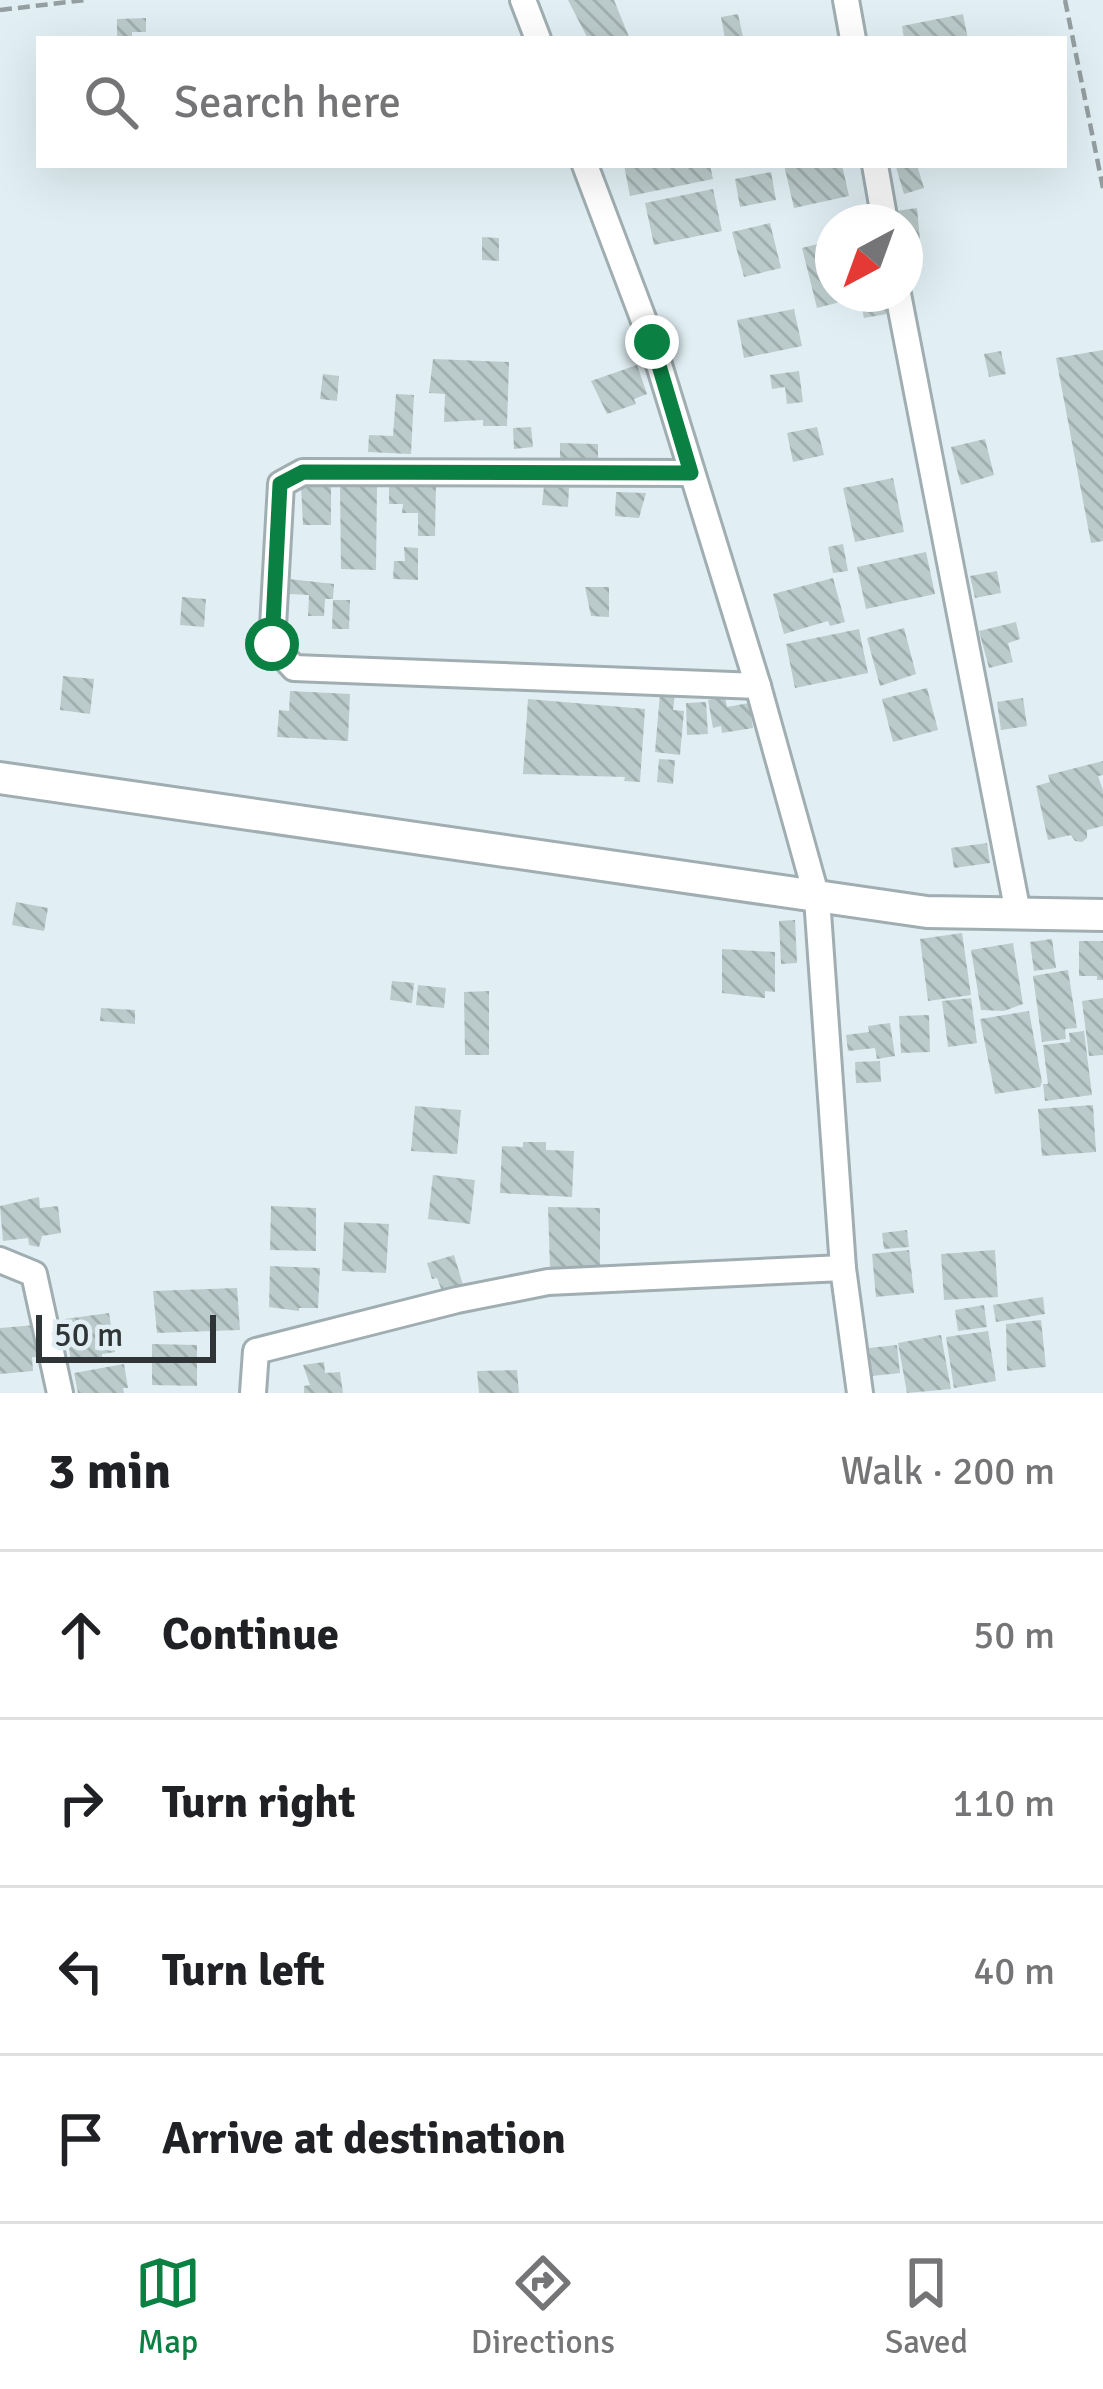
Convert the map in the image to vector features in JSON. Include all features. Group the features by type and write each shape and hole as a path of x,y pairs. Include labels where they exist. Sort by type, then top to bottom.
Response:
{"street":[{"path":"523,0 537,36"},
{"path":"846,0 852,36"},
{"path":"587,168 652,342 758,686 817,898 843,1268 860,1393"},
{"path":"876,168 882,204"},
{"path":"901,312 1018,913"},
{"path":"691,473 303,472 280,484 272,644 294,668 758,686"},
{"path":"0,778 927,912 1103,915"},
{"path":"0,1260 34,1274 60,1393"},
{"path":"253,1393 256,1351 457,1300 548,1282 843,1268"}],"path":[{"path":"0,10 85,0"},
{"path":"1065,0 1103,188"}],"building":[{"path":"568,0 614,0 629,36 586,36"},
{"path":"738,14 743,36 724,36 721,17"},
{"path":"963,14 967,36 904,36 902,26"},
{"path":"146,18 146,32 117,36 117,19"},
{"path":"625,168 711,168 713,179 630,196"},
{"path":"785,168 843,168 849,196 794,208"},
{"path":"896,168 918,168 924,188 904,194"},
{"path":"771,172 776,200 740,207 735,179"},
{"path":"713,189 722,231 654,245 645,203"},
{"path":"770,223 781,268 744,277 732,232"},
{"path":"482,237 499,238 499,261 482,260"},
{"path":"815,245 815,300 802,248"},
{"path":"794,309 802,346 744,358 737,320"},
{"path":"863,312 887,312 887,314 864,318"},
{"path":"1103,350 1103,541 1091,543 1056,358"},
{"path":"1001,351 1006,374 989,377 984,354"},
{"path":"433,359 509,362 507,426 483,426 483,420 444,422 445,394 429,393"},
{"path":"637,365 647,394 634,399 636,404 607,414 591,381"},
{"path":"799,371 803,402 787,404 785,387 772,389 770,375"},
{"path":"323,374 339,376 337,401 320,399"},
{"path":"396,394 414,395 411,454 368,452 369,435 393,436"},
{"path":"531,427 533,447 514,449 513,428"},
{"path":"817,427 824,455 793,462 787,433"},
{"path":"985,439 994,475 961,485 951,447"},
{"path":"560,443 598,444 598,459 560,458"},
{"path":"893,478 904,532 855,542 843,488"},
{"path":"389,481 436,483 435,536 418,536 418,513 402,513 403,504 389,504"},
{"path":"301,485 331,485 331,525 303,525"},
{"path":"340,486 377,486 376,570 341,569"},
{"path":"544,486 569,488 568,507 542,505"},
{"path":"616,492 646,493 639,518 615,516"},
{"path":"843,544 848,571 833,573 828,547"},
{"path":"404,547 418,548 418,580 393,579 394,561 405,561"},
{"path":"926,552 935,594 866,609 857,567"},
{"path":"997,571 1001,593 975,598 970,576"},
{"path":"833,578 845,622 830,626 828,621 784,634 773,594"},
{"path":"289,579 334,584 333,599 325,599 324,616 308,616 309,595 288,594"},
{"path":"585,587 609,587 609,617 591,616"},
{"path":"182,597 206,599 204,627 180,625"},
{"path":"333,600 350,600 349,629 332,629"},
{"path":"1016,622 1020,639 1008,643 1013,662 989,668 979,631"},
{"path":"904,628 916,674 880,686 867,638"},
{"path":"859,629 868,673 795,688 786,644"},
{"path":"63,676 94,679 90,714 60,710"},
{"path":"927,688 938,730 893,742 882,699"},
{"path":"290,691 350,694 348,741 277,737 279,710 289,711"},
{"path":"660,693 675,694 673,710 684,711 680,755 655,752"},
{"path":"725,697 727,707 749,703 753,728 722,733 721,726 713,728 708,700"},
{"path":"1023,698 1027,726 1001,730 997,702"},
{"path":"528,699 645,709 640,782 624,781 625,777 523,774"},
{"path":"706,702 708,734 687,735 686,703"},
{"path":"659,759 675,760 673,784 657,782"},
{"path":"1103,761 1103,775 1098,776 1103,826 1087,830 1082,842 1071,835 1048,840 1036,786 1050,782 1048,775"},
{"path":"987,843 990,863 954,868 951,848"},
{"path":"16,902 48,908 44,931 12,925"},
{"path":"795,920 797,963 781,964 779,921"},
{"path":"962,933 971,995 928,1001 920,939"},
{"path":"1052,939 1056,968 1034,971 1030,942"},
{"path":"1079,941 1103,941 1103,980 1079,976"},
{"path":"1013,943 1023,1004 1004,1011 981,1010 971,950"},
{"path":"722,949 775,952 775,992 765,991 765,998 722,993"},
{"path":"1068,970 1077,1028 1065,1029 1066,1039 1042,1042 1033,976"},
{"path":"392,981 414,983 412,1003 390,1000"},
{"path":"418,985 446,988 444,1008 416,1005"},
{"path":"489,991 489,1055 465,1055 464,992"},
{"path":"971,998 977,1043 948,1047 942,1001"},
{"path":"1103,998 1103,1055 1089,1056 1082,1001"},
{"path":"101,1008 135,1010 135,1024 100,1021"},
{"path":"1029,1011 1040,1087 995,1094 980,1019"},
{"path":"929,1015 930,1052 901,1053 899,1016"},
{"path":"890,1023 895,1056 877,1059 875,1048 848,1051 846,1035"},
{"path":"1084,1031 1092,1095 1045,1101 1043,1084 1048,1084 1043,1045 1070,1042 1069,1033"},
{"path":"880,1061 881,1082 856,1083 855,1062"},
{"path":"1093,1105 1096,1152 1042,1156 1038,1109"},
{"path":"415,1106 461,1110 457,1154 411,1151"},
{"path":"523,1142 546,1142 546,1150 574,1151 572,1197 500,1193 502,1146 523,1147"},
{"path":"433,1175 475,1180 470,1224 428,1219"},
{"path":"39,1197 40,1208 58,1206 61,1233 42,1236 39,1247 29,1245 28,1238 3,1241 0,1206"},
{"path":"271,1206 316,1208 316,1251 270,1250"},
{"path":"548,1207 600,1208 600,1269 550,1267"},
{"path":"344,1222 389,1224 386,1273 342,1271"},
{"path":"907,1230 909,1247 884,1249 882,1233"},
{"path":"909,1250 914,1293 876,1297 872,1254"},
{"path":"995,1250 998,1297 944,1300 941,1254"},
{"path":"454,1255 463,1285 442,1291 427,1263"},
{"path":"270,1266 320,1268 318,1308 269,1307"},
{"path":"237,1288 240,1330 157,1333 153,1291"},
{"path":"1043,1297 1045,1314 996,1322 993,1305"},
{"path":"984,1305 987,1327 958,1331 955,1310"},
{"path":"109,1313 115,1352 71,1363 65,1319"},
{"path":"1041,1320 1046,1367 1007,1371 1006,1324"},
{"path":"36,1325 38,1357 32,1357 33,1371 0,1374 0,1328"},
{"path":"988,1331 996,1381 954,1388 946,1337"},
{"path":"941,1335 951,1389 907,1393 898,1343"},
{"path":"152,1344 197,1345 197,1386 152,1385"},
{"path":"897,1345 900,1373 872,1376 869,1348"},
{"path":"324,1362 325,1373 340,1372 343,1393 304,1393 304,1386 310,1385 303,1365"},
{"path":"124,1364 128,1388 123,1388 124,1393 78,1393 74,1373"},
{"path":"517,1370 519,1393 479,1393 477,1371"}],"route":[{"path":"272,644 280,484 303,472 691,473 652,342"}]}
